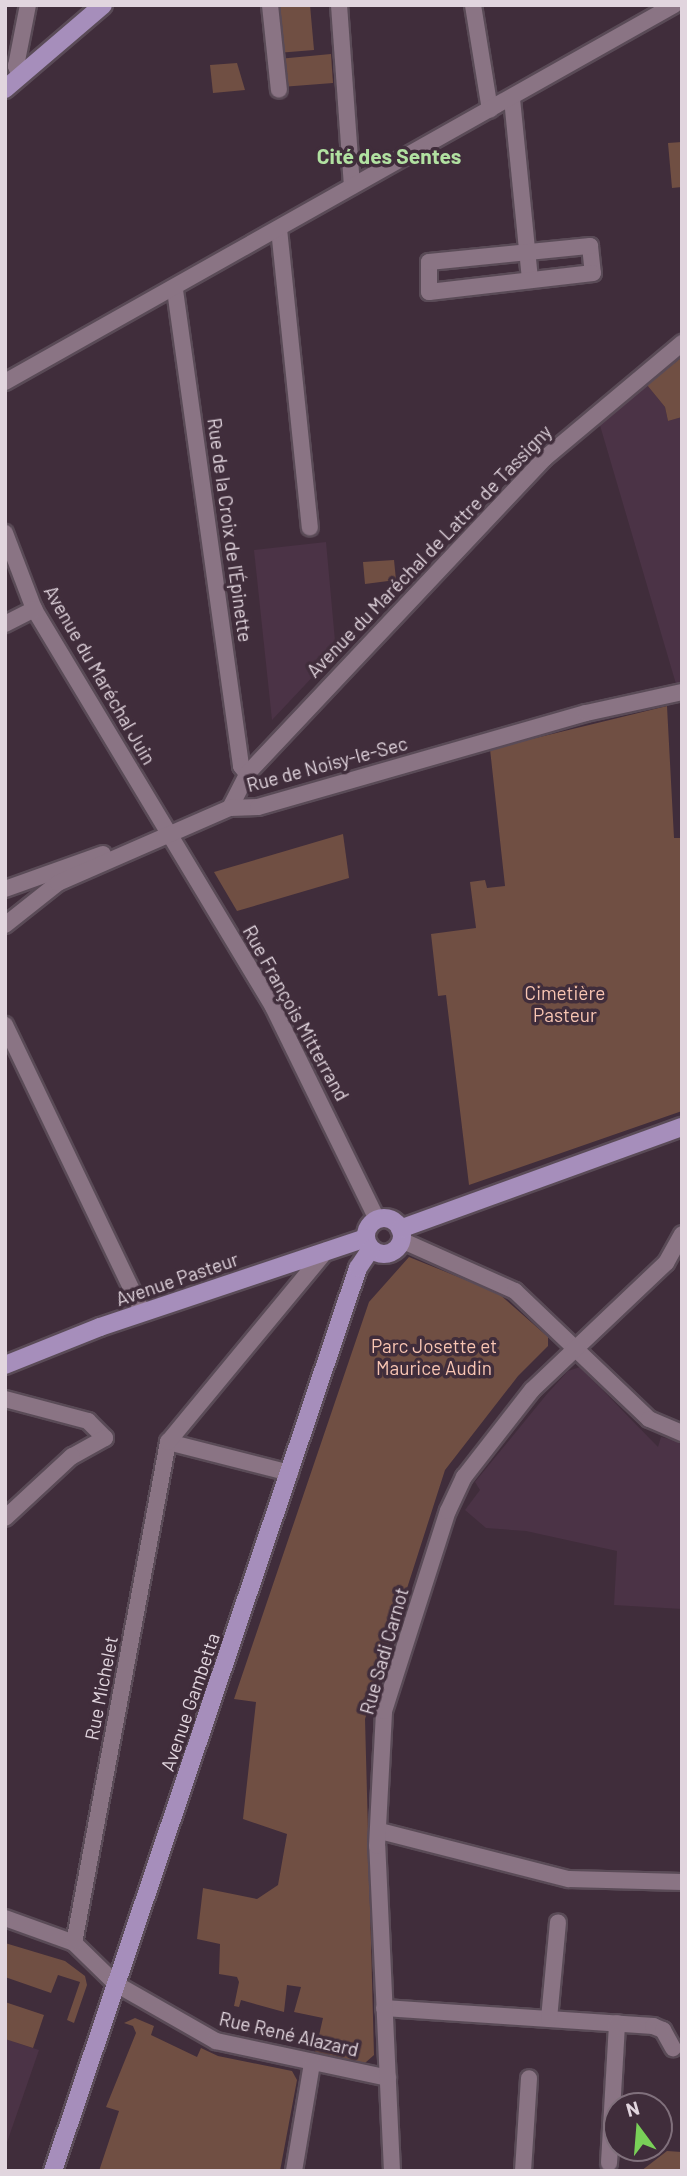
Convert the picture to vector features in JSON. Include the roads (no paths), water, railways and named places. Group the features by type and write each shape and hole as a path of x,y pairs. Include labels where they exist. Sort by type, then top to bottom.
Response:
{"main road":[{"path":"5,89 103,5"},
{"path":"401,1235 393,1221 377,1220 368,1228 368,1244 391,1253 401,1235 682,1127"},
{"name":"Avenue Pasteur","path":"5,1365 143,1313 327,1250 368,1244"},
{"name":"Avenue Gambetta","path":"53,2171 368,1244"}],"street":[{"path":"20,77 16,66 28,5"},
{"path":"270,5 279,90"},
{"path":"339,5 352,186"},
{"path":"473,5 490,110"},
{"path":"5,382 175,290 352,186 512,99 674,5"},
{"path":"512,99 530,280"},
{"path":"279,229 310,527"},
{"path":"590,246 593,273 530,280 429,292 429,262 590,246"},
{"name":"Rue de la Croix de l'Épinette","path":"175,290 241,766 247,774"},
{"name":"Avenue du Maréchal de Lattre de Tassigny","path":"230,808 247,774 572,431 682,342"},
{"name":"Avenue du Maréchal Juin","path":"5,533 34,609 168,832"},
{"path":"5,624 34,609"},
{"name":"Rue de Noisy-le-Sec","path":"5,925 37,888 230,808 258,807 586,713 682,692"},
{"name":"Rue François Mitterrand","path":"168,832 273,1007 377,1220"},
{"path":"5,889 37,888"},
{"path":"5,1025 143,1313"},
{"name":"Rue Sadi Carnot","path":"392,2171 384,2008 380,1831 384,1711 448,1511 464,1477 532,1390 666,1263 682,1234"},
{"path":"401,1235 515,1291 578,1347 649,1419 682,1433"},
{"path":"290,1473 168,1442 327,1250"},
{"path":"5,1399 88,1421 105,1438 72,1456 5,1518"},
{"name":"Rue Michelet","path":"74,1943 168,1442"},
{"path":"380,1831 569,1879 682,1882"},
{"name":"Rue René Alazard","path":"5,1918 74,1943 116,1984 216,2041 312,2064 388,2078"},
{"path":"549,2019 558,1922"},
{"path":"384,2008 617,2023 663,2030 673,2048"},
{"path":"609,2163 617,2023"},
{"path":"293,2171 312,2064"},
{"path":"523,2171 529,2078"}],"district":[{"name":"Cité des Sentes","path":"389,156"}],"park label":[{"name":"Cimetière Pasteur","path":"565,1004"},
{"name":"Parc Josette et Maurice Audin","path":"434,1357"}]}
